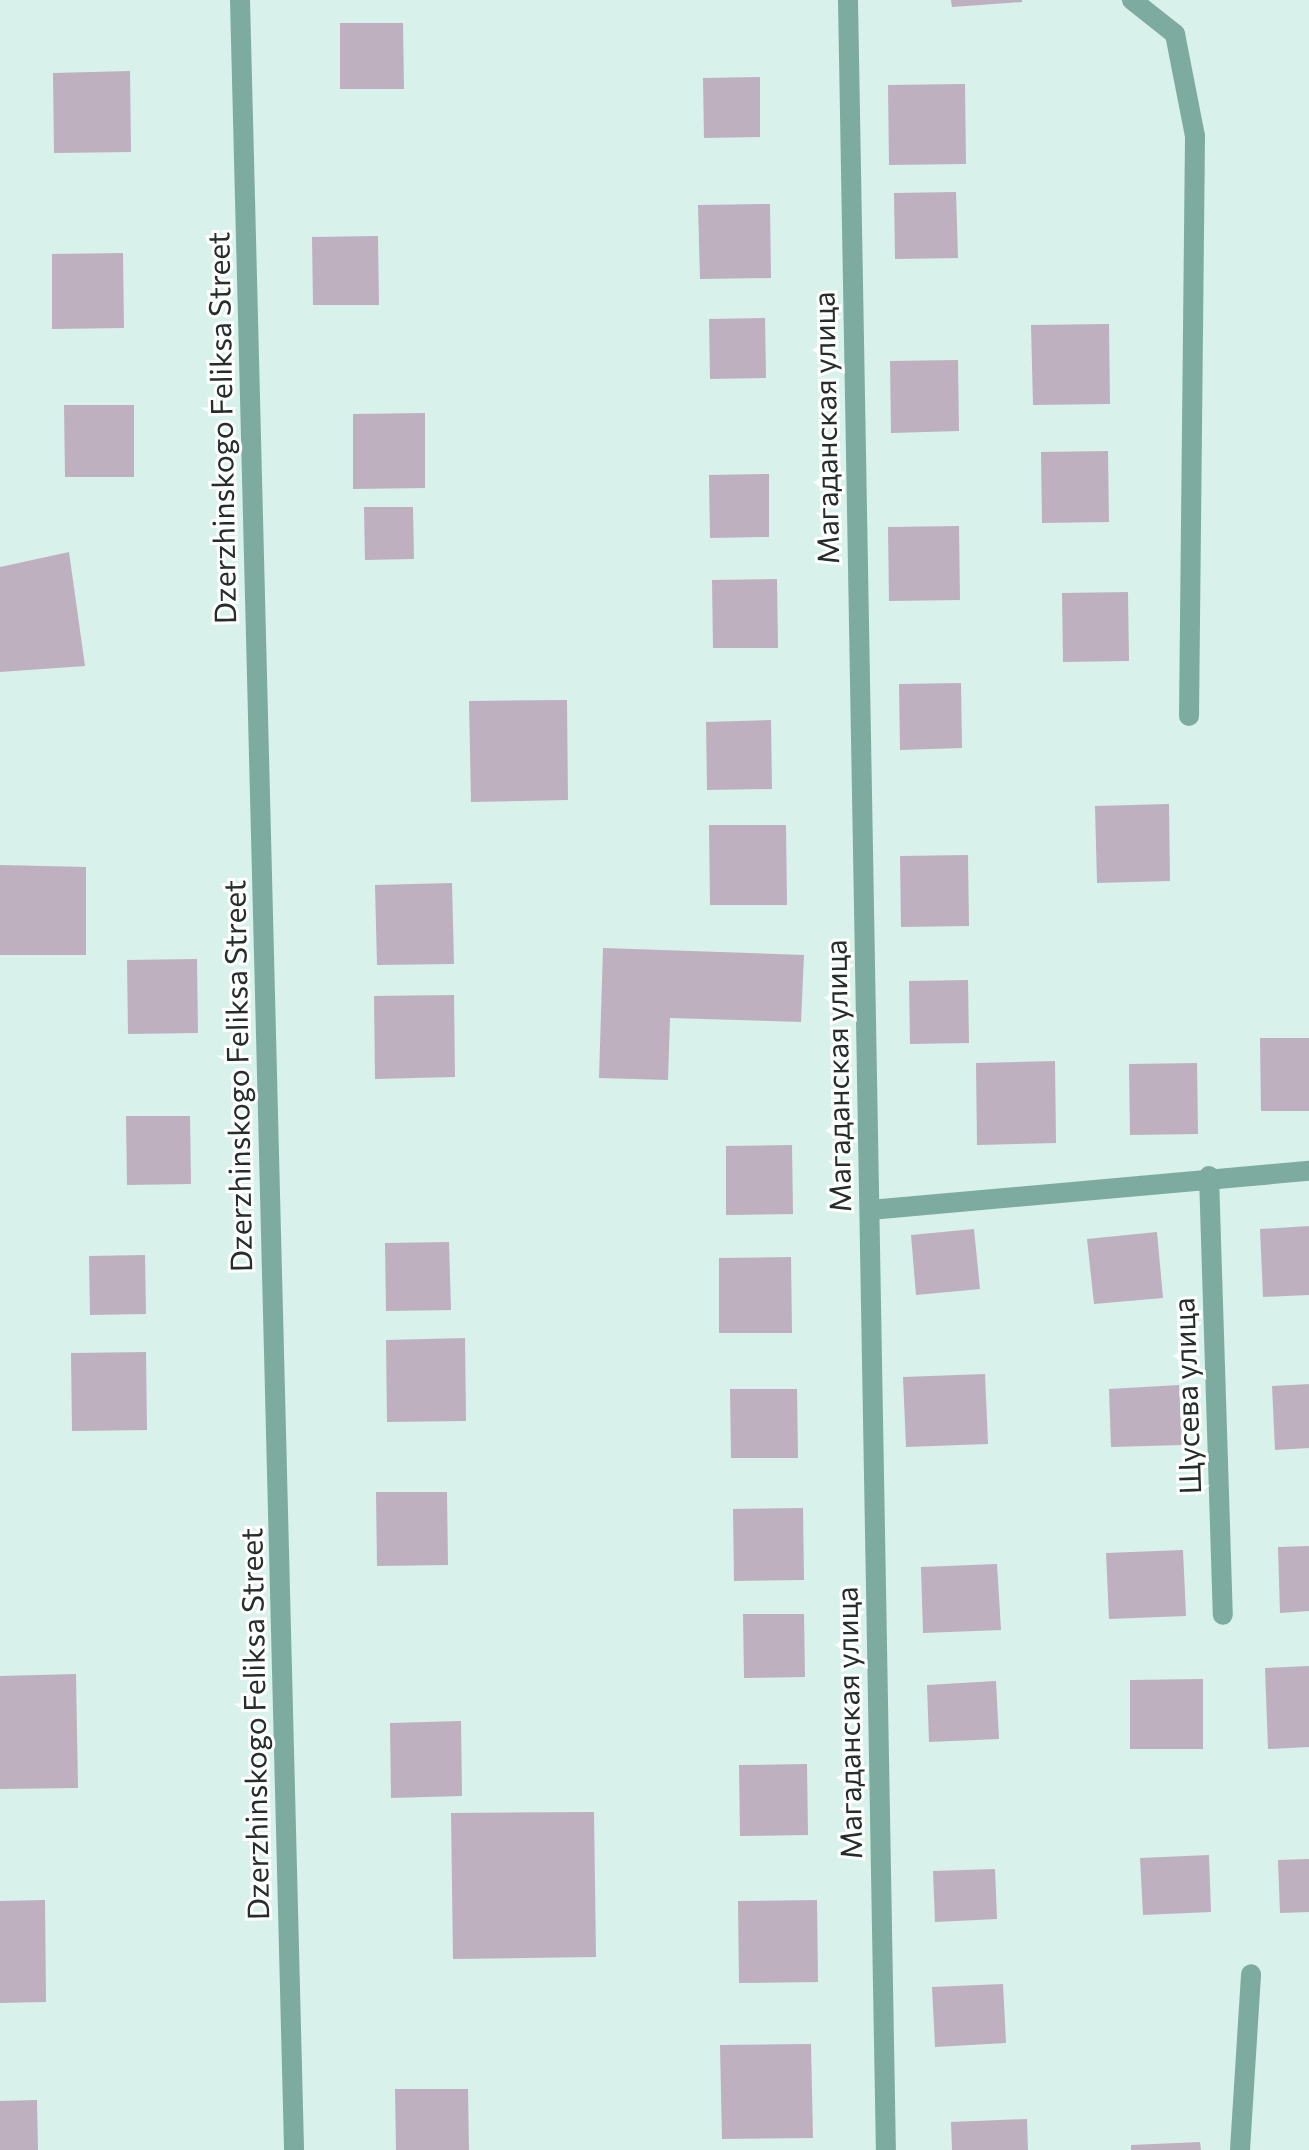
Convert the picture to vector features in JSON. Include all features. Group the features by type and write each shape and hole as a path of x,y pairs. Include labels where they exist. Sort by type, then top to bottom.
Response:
{"street":[{"name":"Dzerzhinskogo Feliksa Street","path":"240,0 294,2150"},
{"name":"Магаданская улица","path":"848,0 886,2150"},
{"path":"1132,0 1175,34 1195,136 1189,716"},
{"path":"870,1210 1209,1176 1309,1171"},
{"name":"Щусева улица","path":"1209,1176 1223,1615"},
{"path":"1240,2150 1251,1974"}],"building":[{"path":"951,0 1022,0 1022,2 952,7"},
{"path":"340,23 403,23 404,89 340,89"},
{"path":"130,71 131,152 54,153 53,73"},
{"path":"760,77 760,137 704,138 703,78"},
{"path":"965,84 966,164 889,165 888,85"},
{"path":"956,192 958,258 895,259 894,193"},
{"path":"770,204 771,278 700,279 698,205"},
{"path":"378,236 379,305 313,305 312,237"},
{"path":"123,253 124,328 52,329 52,254"},
{"path":"765,318 766,378 710,379 709,319"},
{"path":"1109,324 1110,404 1033,405 1031,325"},
{"path":"958,360 959,431 891,433 890,361"},
{"path":"64,405 134,405 134,477 65,477"},
{"path":"425,413 425,488 353,489 353,414"},
{"path":"1108,451 1109,522 1042,523 1041,452"},
{"path":"769,474 769,537 710,538 709,475"},
{"path":"364,507 413,507 414,559 365,560"},
{"path":"959,526 960,600 889,601 888,527"},
{"path":"69,552 85,666 0,672 0,567"},
{"path":"777,579 778,648 713,648 712,580"},
{"path":"1128,592 1129,661 1063,662 1062,593"},
{"path":"961,683 962,748 900,750 899,684"},
{"path":"567,700 568,800 471,802 469,701"},
{"path":"771,720 772,789 707,790 706,722"},
{"path":"1169,804 1170,881 1097,883 1095,806"},
{"path":"709,825 786,825 787,905 710,905"},
{"path":"968,855 969,926 901,927 900,856"},
{"path":"0,865 86,867 86,955 0,955"},
{"path":"452,883 454,964 377,965 375,885"},
{"path":"603,948 804,955 801,1022 670,1018 668,1080 599,1078"},
{"path":"197,959 198,1033 128,1034 127,960"},
{"path":"968,980 969,1043 910,1044 909,981"},
{"path":"454,995 455,1077 375,1079 374,996"},
{"path":"1260,1038 1309,1038 1309,1111 1261,1111"},
{"path":"1055,1061 1056,1143 977,1145 976,1063"},
{"path":"1197,1063 1198,1134 1130,1135 1129,1064"},
{"path":"126,1116 190,1116 191,1184 127,1185"},
{"path":"792,1145 793,1214 726,1215 726,1146"},
{"path":"1309,1226 1309,1295 1263,1297 1260,1229"},
{"path":"974,1229 980,1289 916,1295 911,1235"},
{"path":"1157,1232 1163,1298 1094,1304 1087,1239"},
{"path":"449,1242 451,1310 386,1311 385,1243"},
{"path":"145,1255 146,1314 90,1315 89,1256"},
{"path":"791,1257 792,1333 719,1333 719,1258"},
{"path":"465,1338 466,1421 387,1422 386,1340"},
{"path":"146,1352 147,1430 72,1431 71,1353"},
{"path":"985,1374 988,1444 906,1447 903,1377"},
{"path":"1309,1384 1309,1448 1275,1450 1272,1386"},
{"path":"1179,1385 1182,1445 1111,1447 1109,1389"},
{"path":"730,1389 797,1389 798,1458 731,1458"},
{"path":"376,1492 447,1492 448,1565 377,1566"},
{"path":"803,1508 804,1580 734,1581 733,1509"},
{"path":"1309,1546 1309,1611 1280,1613 1278,1547"},
{"path":"1183,1550 1186,1616 1109,1619 1106,1553"},
{"path":"997,1564 1001,1630 923,1633 921,1567"},
{"path":"743,1614 804,1614 805,1677 744,1678"},
{"path":"1309,1666 1309,1747 1268,1749 1265,1668"},
{"path":"76,1674 78,1788 0,1789 0,1676"},
{"path":"1203,1679 1203,1749 1130,1749 1130,1680"},
{"path":"996,1681 999,1739 929,1742 927,1685"},
{"path":"461,1721 462,1796 391,1798 390,1723"},
{"path":"807,1764 808,1835 740,1836 739,1765"},
{"path":"594,1812 596,1957 453,1959 451,1813"},
{"path":"1209,1855 1211,1912 1143,1915 1140,1858"},
{"path":"1309,1859 1309,1912 1280,1913 1278,1860"},
{"path":"995,1869 997,1919 935,1922 933,1871"},
{"path":"45,1900 46,2002 0,2003 0,1901"},
{"path":"817,1900 818,1982 739,1983 738,1901"},
{"path":"1003,1984 1006,2043 935,2047 932,1987"},
{"path":"811,2044 813,2138 722,2139 720,2045"},
{"path":"395,2089 468,2089 469,2150 396,2150"},
{"path":"37,2100 38,2150 0,2150 0,2101"},
{"path":"1027,2119 1028,2150 952,2150 951,2122"},
{"path":"1200,2142 1201,2150 1131,2150 1131,2145"}]}
